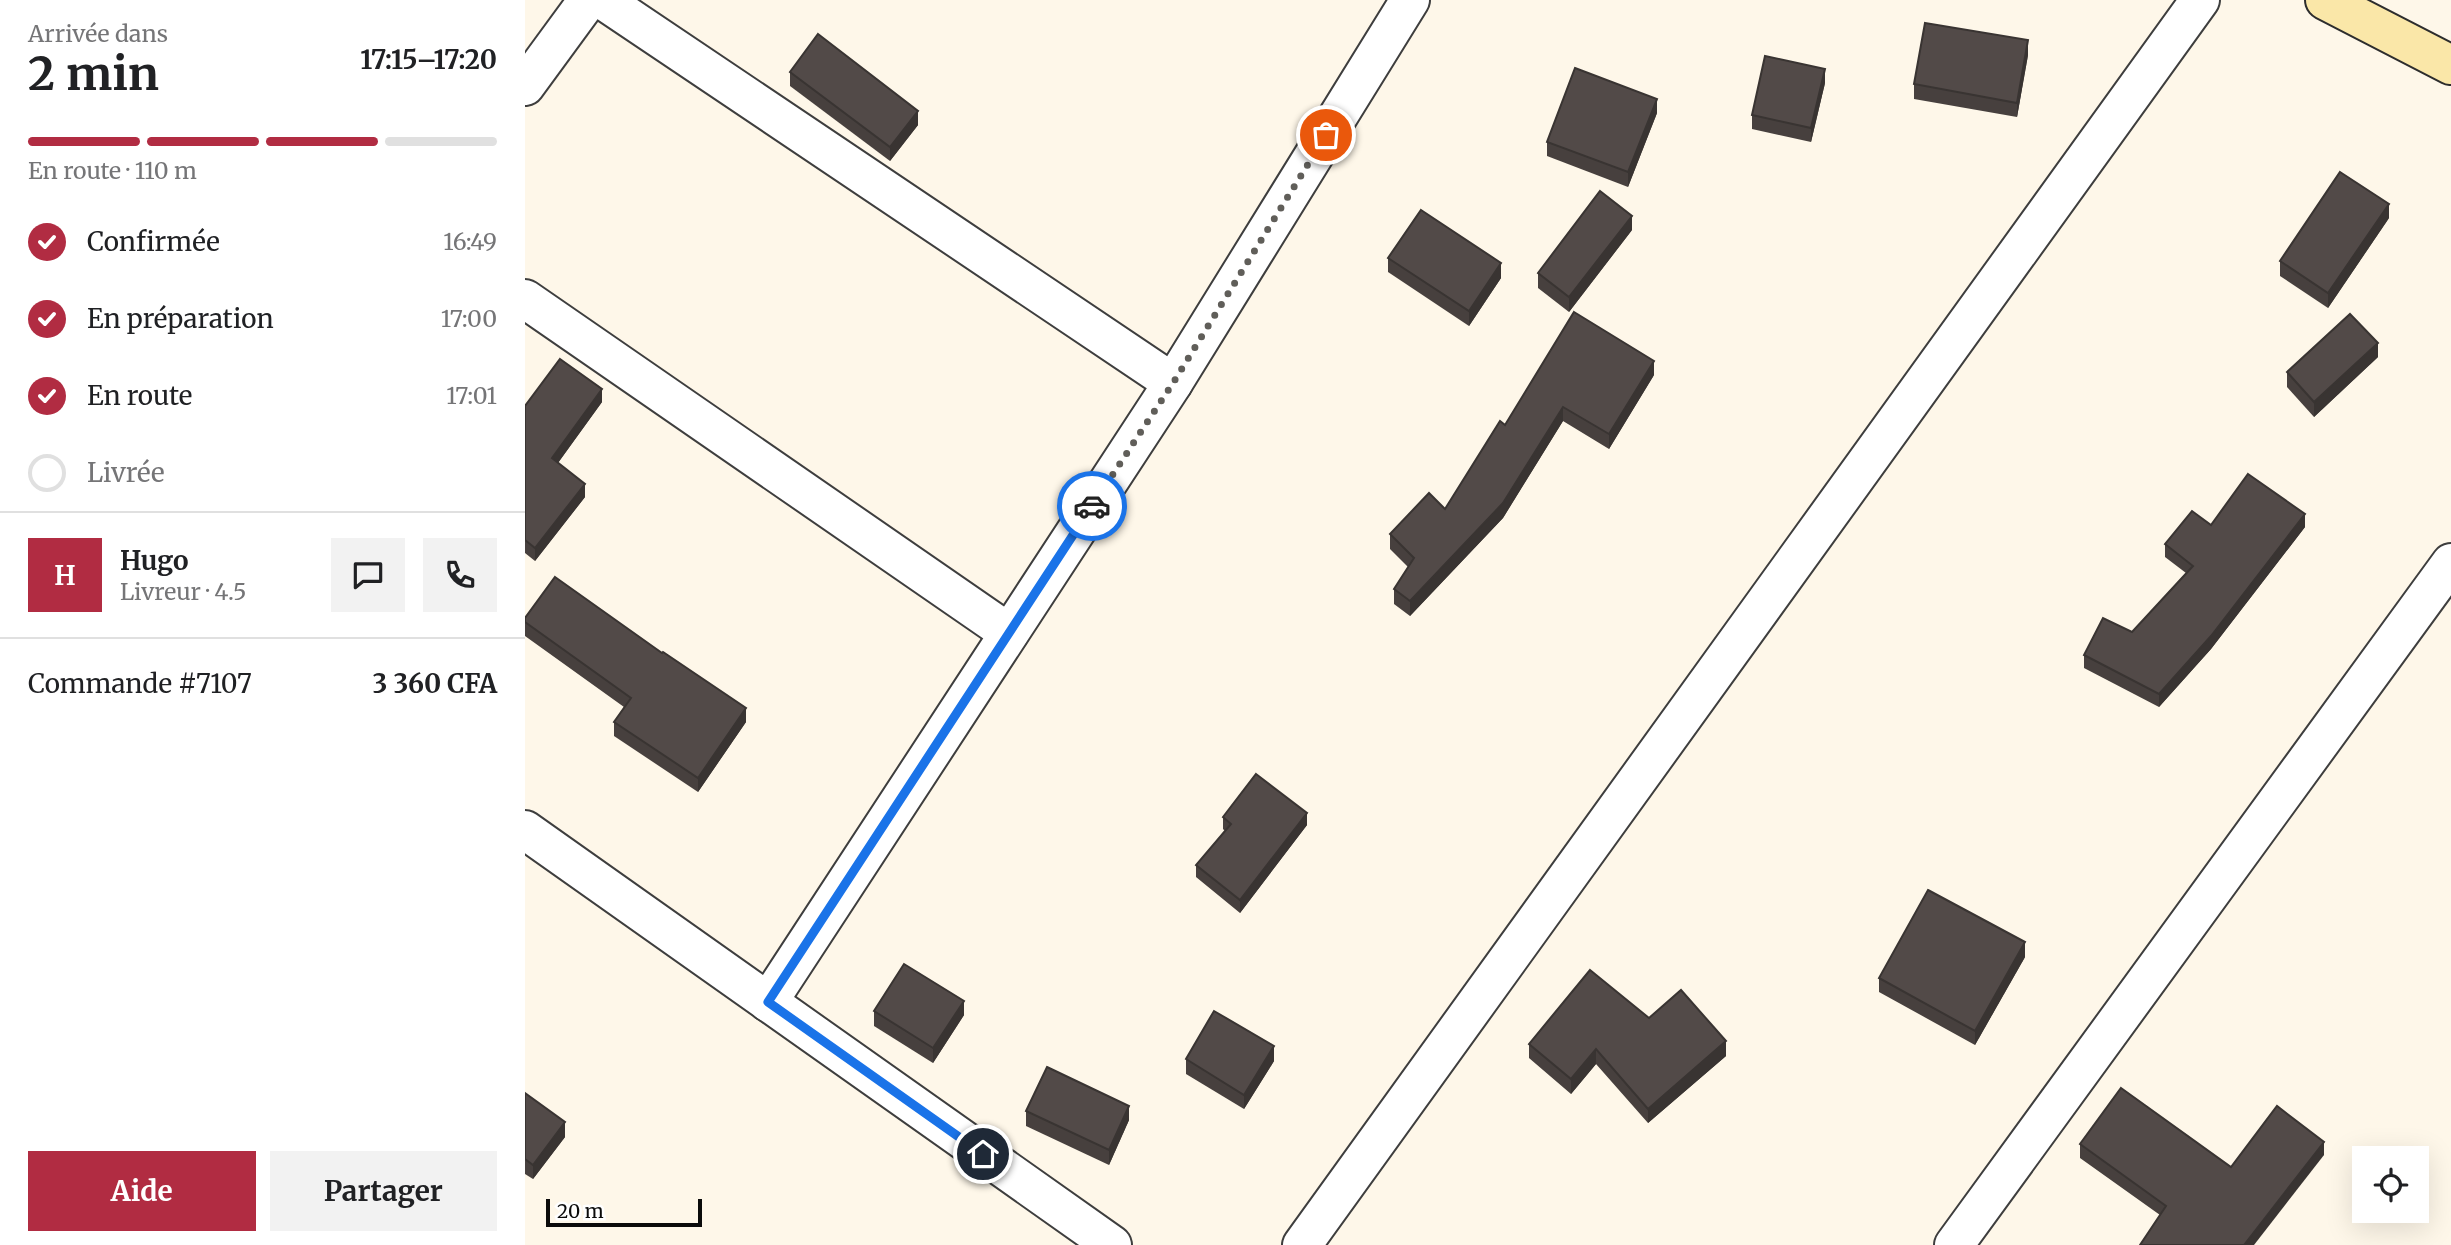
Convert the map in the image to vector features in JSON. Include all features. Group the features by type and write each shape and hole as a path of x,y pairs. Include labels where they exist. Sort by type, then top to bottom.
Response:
{"street":[{"path":"525,86 588,0"},
{"path":"603,0 1173,383"},
{"path":"768,1002 1173,383 1410,0"},
{"path":"1302,1245 2200,0"},
{"path":"2325,0 2451,65"},
{"path":"525,299 1009,633"},
{"path":"1954,1245 2451,563"},
{"path":"525,830 1112,1245"}],"building":[{"path":"1925,23 2028,40 2017,103 1914,84"},
{"path":"818,34 918,111 890,147 790,72"},
{"path":"1765,56 1825,69 1811,128 1752,115"},
{"path":"1575,68 1657,99 1628,172 1547,142"},
{"path":"2340,172 2389,204 2328,293 2280,261"},
{"path":"1600,191 1632,216 1569,297 1538,273"},
{"path":"1421,210 1501,263 1469,311 1388,258"},
{"path":"1574,312 1654,361 1609,434 1563,407 1503,503 1410,601 1394,589 1414,558 1390,534 1429,493 1445,509 1500,421 1505,425"},
{"path":"2350,314 2378,343 2314,402 2287,372"},
{"path":"560,359 602,389 552,458 585,484 535,548 525,540 525,406"},
{"path":"2248,474 2305,514 2211,636 2159,694 2084,655 2103,618 2132,632 2193,566 2165,544 2192,511 2211,525"},
{"path":"555,577 662,653 746,708 698,778 614,722 631,698 525,622 525,618"},
{"path":"1256,774 1307,813 1240,900 1196,865 1231,824 1223,817"},
{"path":"1928,890 2025,942 1975,1031 1879,978"},
{"path":"904,964 964,1001 933,1048 874,1011"},
{"path":"1590,970 1649,1018 1681,990 1726,1041 1648,1109 1596,1049 1571,1079 1529,1044"},
{"path":"1214,1011 1274,1046 1244,1095 1186,1059"},
{"path":"1047,1067 1129,1106 1109,1150 1026,1111"},
{"path":"2121,1088 2231,1167 2277,1106 2324,1142 2244,1245 2140,1245 2166,1206 2080,1144"},
{"path":"525,1093 565,1122 533,1165 525,1159"}],"way so far":[{"path":"1092,506 1173,383 1326,135"}],"route":[{"path":"983,1154 768,1002 1092,506"}]}
